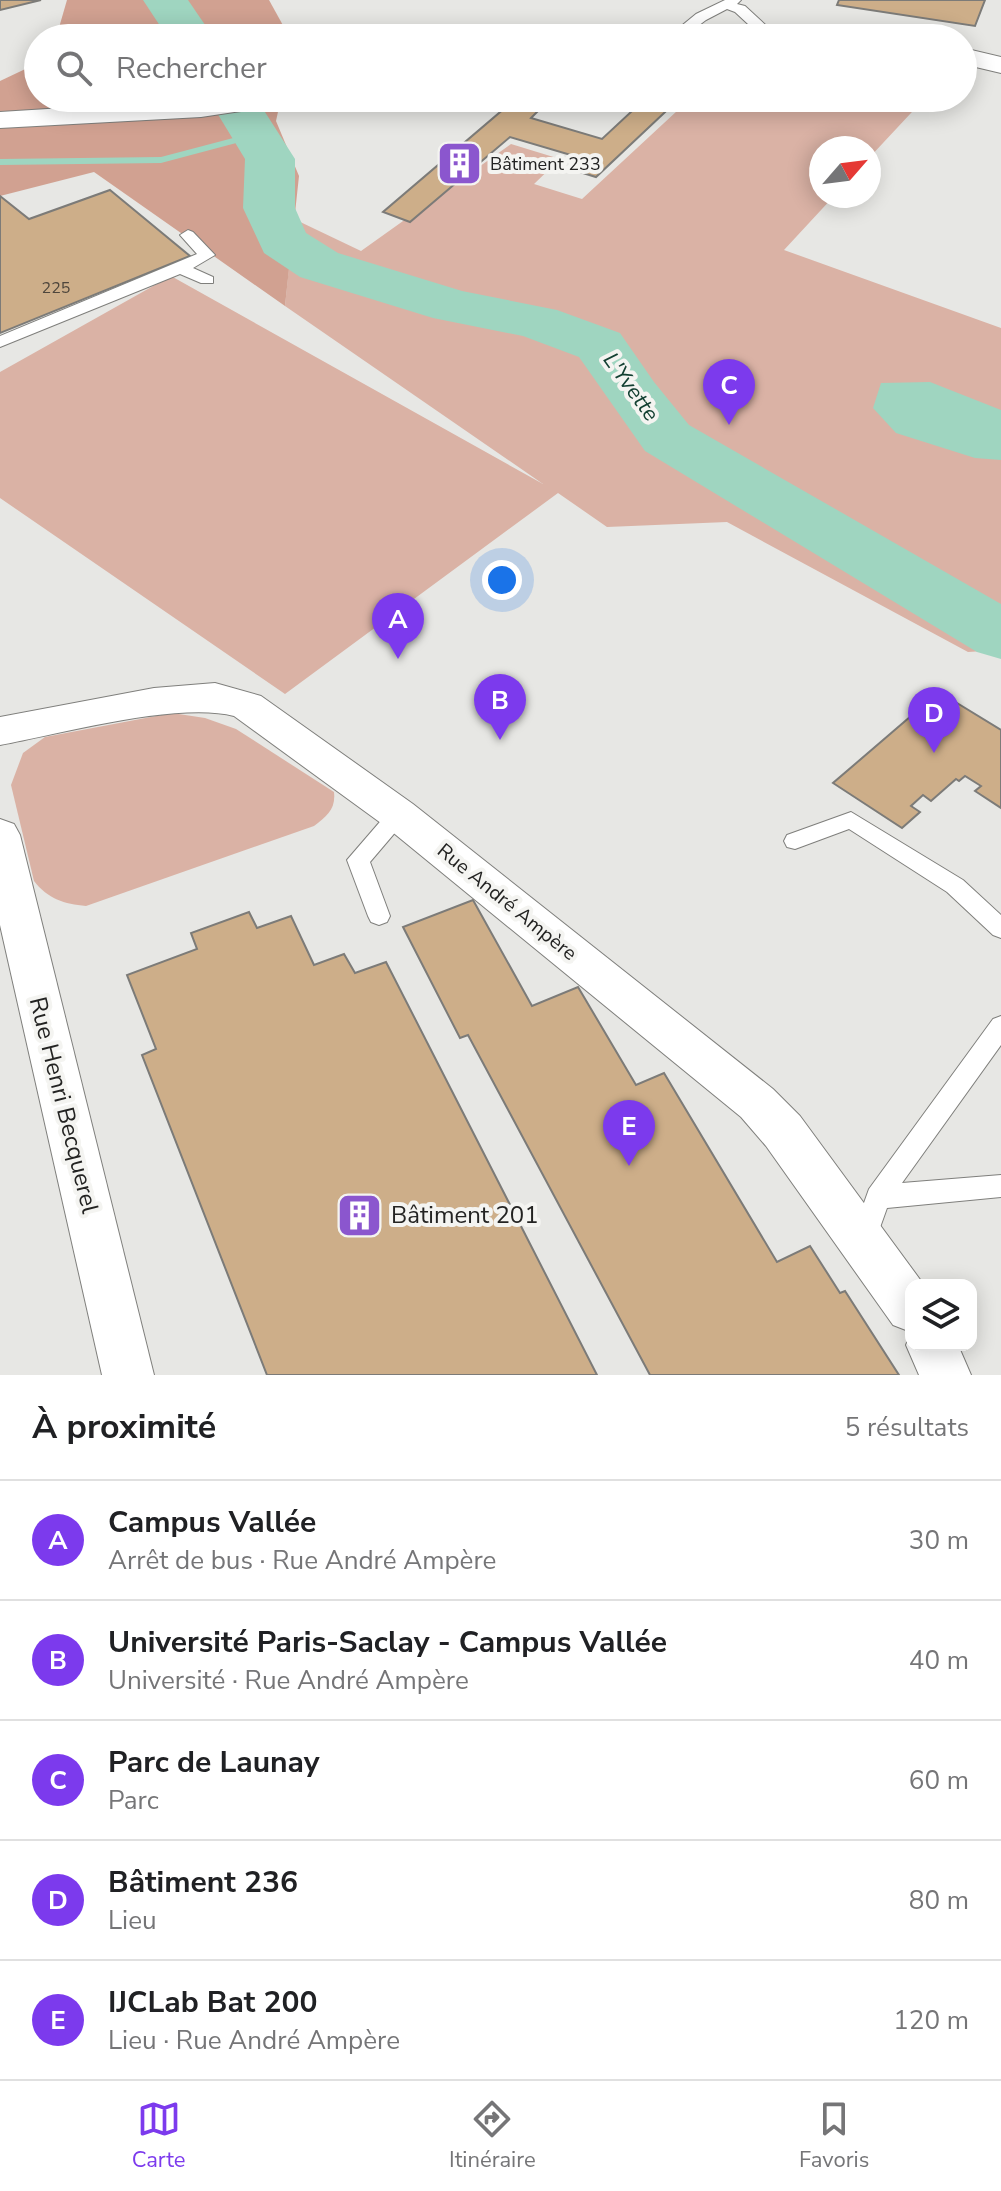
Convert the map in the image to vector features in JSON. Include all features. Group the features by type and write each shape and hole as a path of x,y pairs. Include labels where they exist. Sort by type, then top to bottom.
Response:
{"street":[{"path":"977,59 1001,65"},
{"path":"0,120 146,112"},
{"name":"Rue André Ampère","path":"0,731 154,702 215,697 247,706 399,815 757,1103 871,1220 905,1295"},
{"name":"Rue Henri Becquerel","path":"0,835 128,1375"},
{"path":"935,1351 945,1375"}],"lane":[{"path":"690,24 731,2 756,24"},
{"path":"0,342 207,255 188,235"},
{"path":"180,268 207,280"},
{"path":"379,916 358,860 399,815"},
{"path":"795,841 851,820 955,886 1001,929"},
{"path":"871,1220 1001,1026"},
{"path":"871,1220 1001,1186"}],"shaded area":[{"path":"67,0 269,0 282,24 60,24"},
{"path":"24,70 24,112 278,112 276,121 299,176 285,306 94,172 0,196 0,81"},
{"path":"676,112 912,112 881,145 881,136 809,136 809,208 823,208 784,250 1001,328 1001,650 968,652 727,522 607,527 558,493 285,694 0,498 0,372 171,276 543,484 285,306 294,219 361,251 511,144 560,159 534,184 582,199"},
{"path":"930,382 1001,410 1001,460 975,458 896,433 873,408 881,383"},
{"path":"172,713 205,718 236,729 334,792 330,812 314,826 86,906 51,896 34,881 11,785 23,753 45,737"}],"building":[{"path":"0,0 41,0 0,10"},
{"path":"839,0 985,0 976,24 837,5"},
{"name":"Bâtiment 233","path":"500,112 537,112 531,118 602,139 631,112 665,112 596,177 570,169 581,158 510,137 410,222 383,212"},
{"path":"110,190 190,256 0,333 0,196 29,219"},
{"path":"939,692 1001,730 1001,808 975,791 981,786 965,776 959,781 956,779 931,801 923,795 911,806 920,812 902,828 833,783"},
{"path":"473,900 532,1006 578,987 636,1085 664,1073 777,1262 810,1246 840,1293 845,1291 899,1375 650,1375 468,1035 460,1038 403,927"},
{"name":"Bâtiment 201","path":"249,912 257,928 291,916 314,965 344,954 355,973 386,962 597,1375 267,1375 142,1055 156,1049 127,975 197,949 191,933"}],"waterway":[{"name":"L'Yvette","path":"165,0 181,24"},
{"name":"L'Yvette","path":"241,112 270,159 269,208 283,242 319,265 453,306 537,322 600,345 632,394 667,438 1001,635"},
{"path":"0,162 161,160 256,135"}],"place":[{"name":"Bâtiment 233","path":"459,164"},
{"name":"Parc de Launay","path":"729,425"},
{"name":"Campus Vallée","path":"398,659"},
{"name":"Université Paris-Saclay - Campus Vallée","path":"500,740"},
{"name":"Bâtiment 236","path":"934,753"},
{"name":"IJCLab Bat 200","path":"629,1166"},
{"name":"Bâtiment 201","path":"360,1215"}]}
